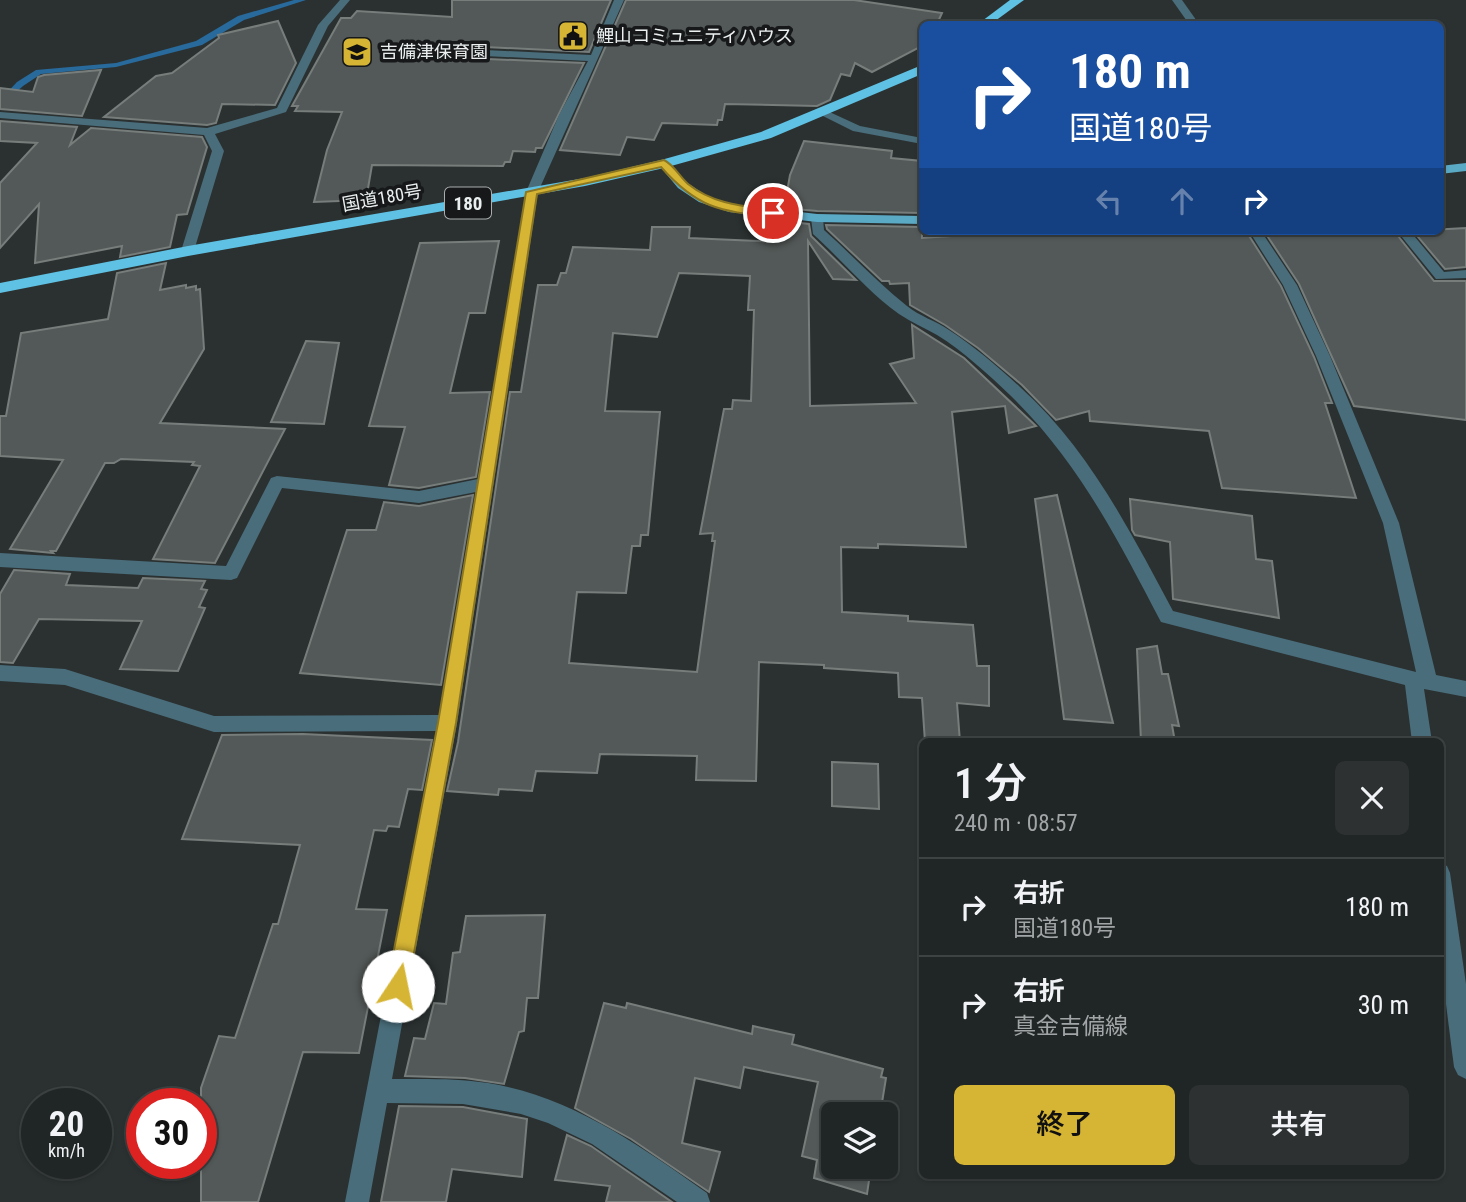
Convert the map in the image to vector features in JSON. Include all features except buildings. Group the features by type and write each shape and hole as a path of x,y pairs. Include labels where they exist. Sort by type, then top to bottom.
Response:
{"highway":[{"path":"991,21 1018,0"},
{"name":"国道180号","path":"0,288 188,251 532,192 664,164 766,135 919,70"}],"main road":[{"path":"664,164 682,185 703,199 729,208 817,218 919,220"},
{"path":"1444,170 1466,167"}],"street":[{"path":"0,115 208,132 282,110 323,25 345,0"},
{"path":"357,1202 447,723 532,192 619,0"},
{"path":"1177,0 1193,21"},
{"path":"466,52 595,58"},
{"path":"823,112 857,129 919,141"},
{"path":"188,251 218,151 208,132"},
{"path":"817,218 818,231 904,311 944,333 975,357 1016,392 1053,431 1087,474 1115,518 1167,617 1466,689"},
{"path":"1258,235 1290,285 1323,356 1391,523 1421,680 1422,738"},
{"path":"1406,235 1441,276 1466,274"},
{"path":"0,560 231,573 277,482 419,497 485,484"},
{"path":"0,673 65,677 214,724 447,723"},
{"path":"1444,903 1466,1067"},
{"path":"378,1091 489,1095 559,1113 628,1150 698,1202"}],"waterway":[{"path":"0,105 20,84 39,72 116,65 199,43 241,18 302,0"}],"place":[{"name":"鯉山コミュニティハウス","path":"573,36"},
{"name":"吉備津保育園","path":"357,52"}],"route":[{"path":"398,986 447,723 532,192 664,164 682,185 703,199 729,208 773,213"}]}
